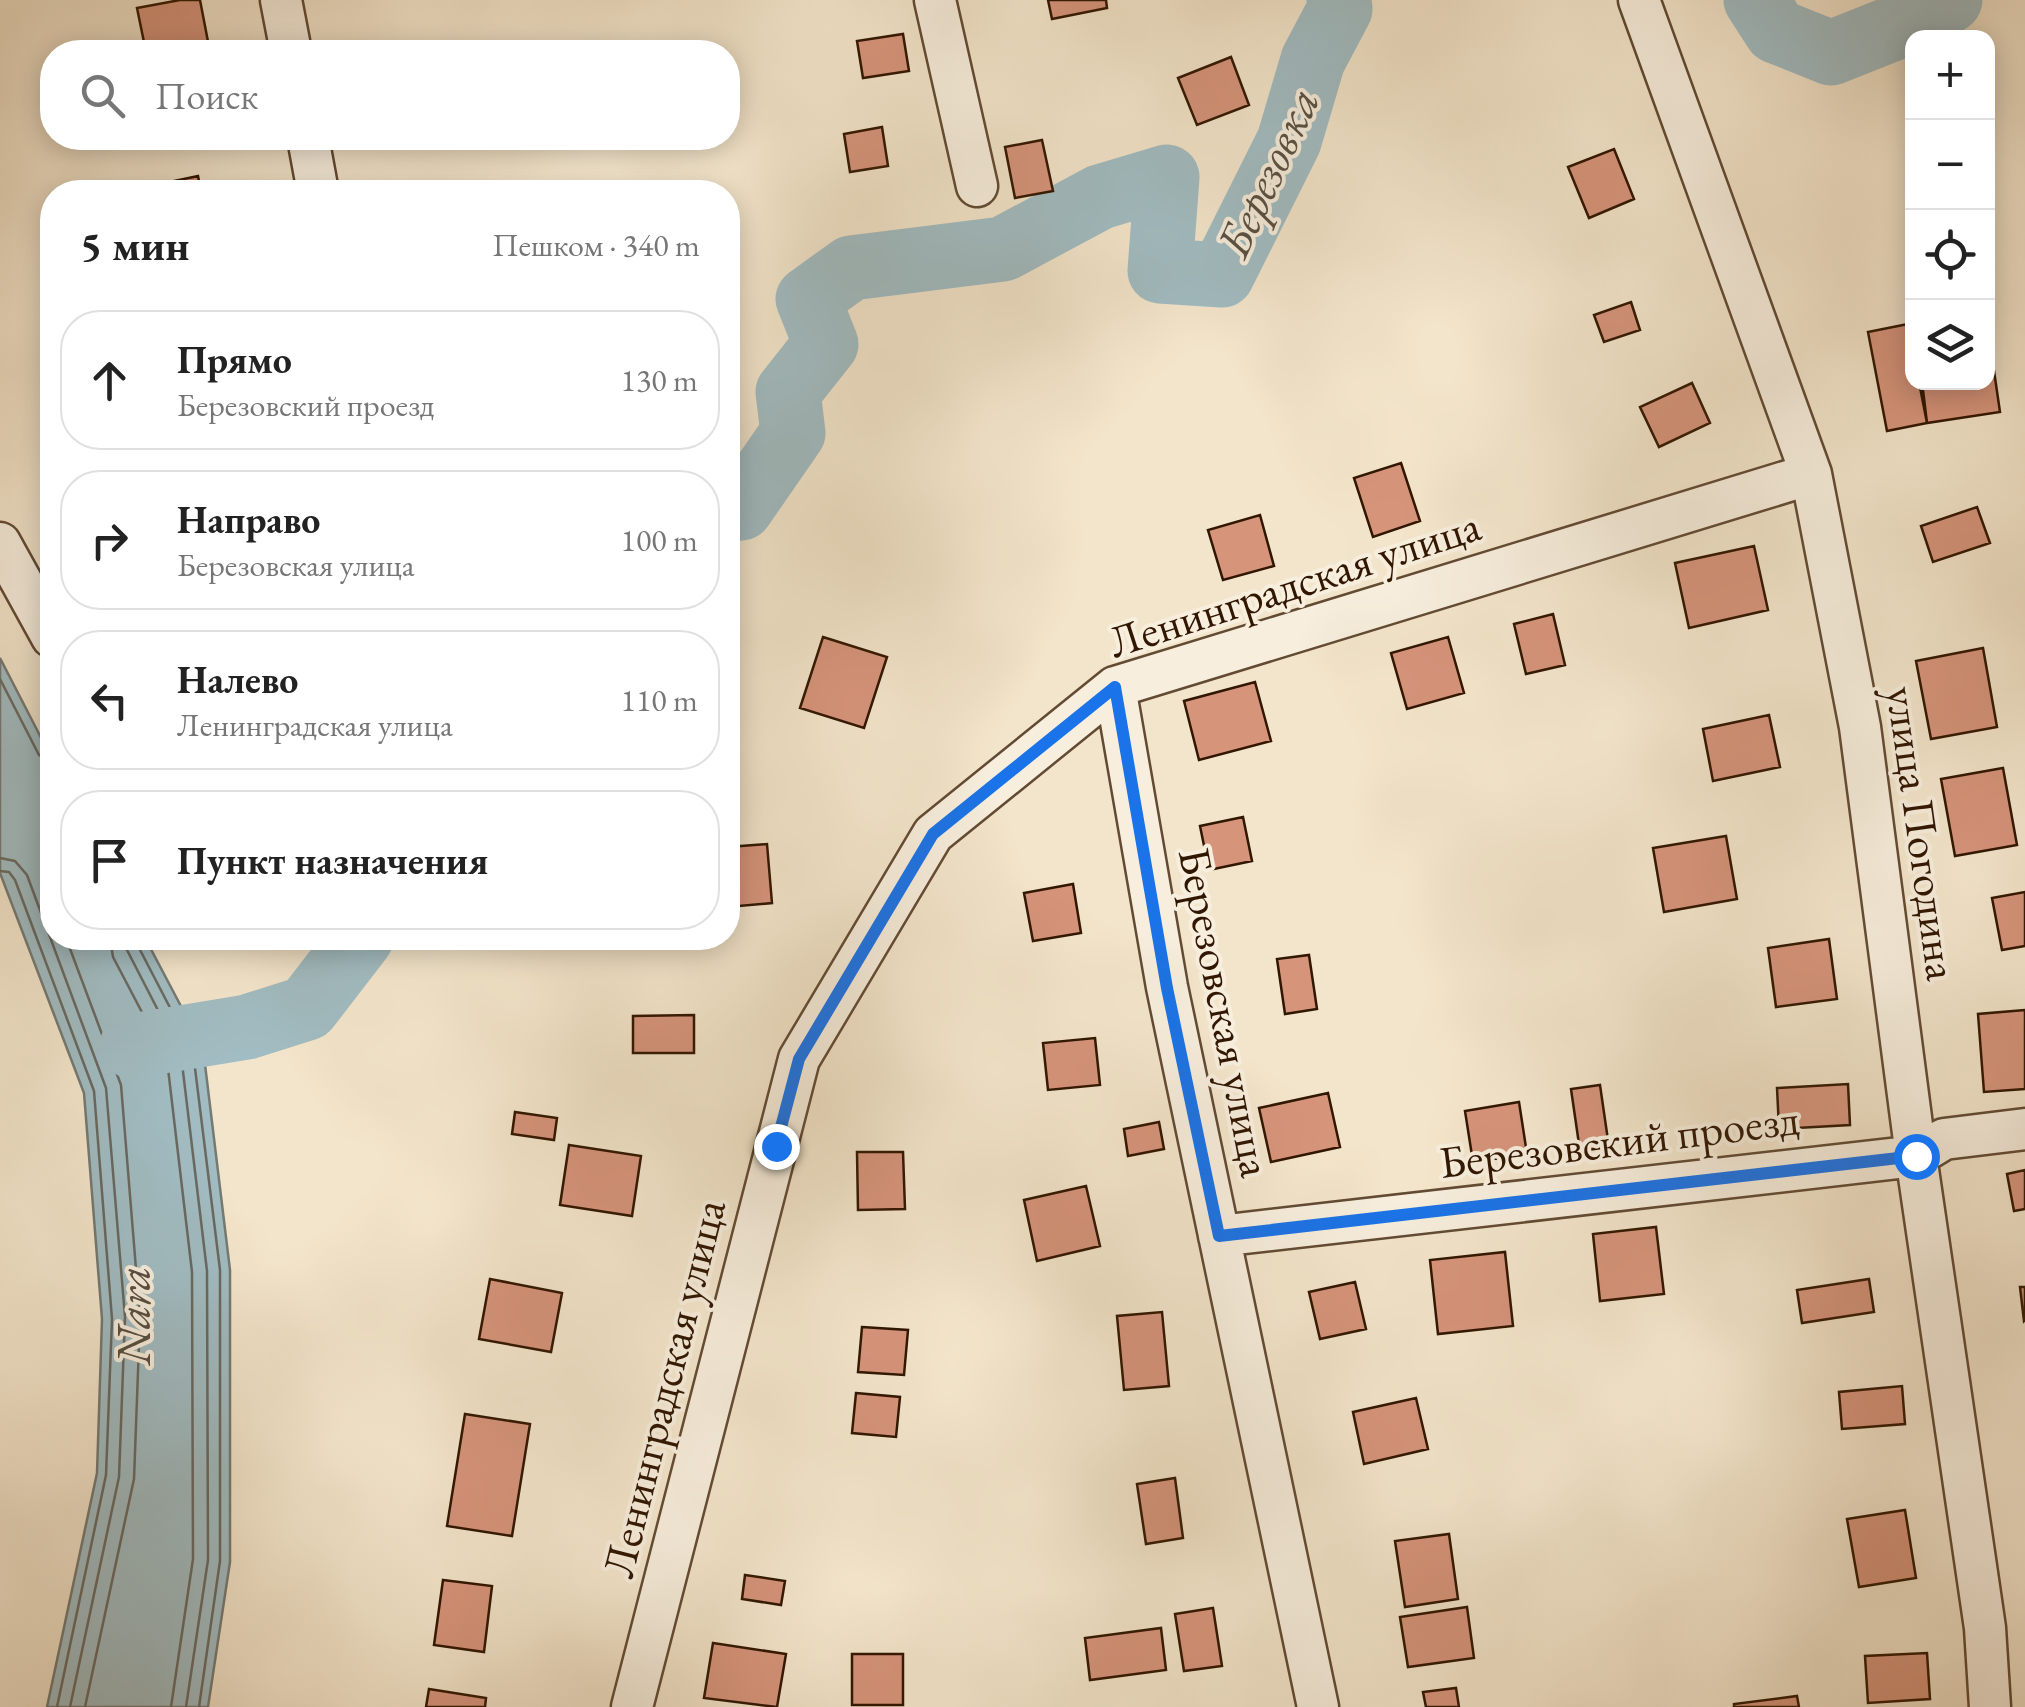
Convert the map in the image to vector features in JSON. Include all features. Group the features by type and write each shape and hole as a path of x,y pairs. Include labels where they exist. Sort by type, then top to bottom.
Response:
{"street":[{"path":"281,0 289,40"},
{"path":"936,0 977,186"},
{"name":"улица Погодина","path":"1640,0 1811,474 1860,727 1916,1156 1986,1628 1990,1707"},
{"path":"310,150 316,180"},
{"name":"Ленинградская улица","path":"632,1707 799,1059 933,834 1115,687 1811,474"},
{"path":"0,544 40,616"},
{"name":"Березовская улица","path":"1115,687 1167,988 1318,1707"},
{"name":"Березовский проезд","path":"1219,1236 1916,1156 1944,1140 2025,1129"}],"water":[{"name":"Nara","path":"0,658 40,736 40,950 151,950 203,1048 230,1270 230,1562 208,1707 47,1707 97,1473 102,1319 84,1093 0,873"}],"building":[{"path":"200,0 208,40 144,40 137,8"},
{"path":"1048,0 1106,0 1107,8 1052,19"},
{"path":"903,34 909,71 863,78 857,41"},
{"path":"1231,57 1249,105 1197,125 1178,78"},
{"path":"882,127 888,166 850,172 844,134"},
{"path":"1042,140 1053,191 1015,198 1005,147"},
{"path":"1614,149 1634,199 1589,218 1568,167"},
{"path":"1631,302 1640,330 1604,342 1594,315"},
{"path":"1905,325 1905,390 1921,390 1927,423 1887,431 1868,332"},
{"path":"1995,378 2000,412 1927,423 1923,390 1995,390"},
{"path":"1692,383 1710,423 1659,447 1640,407"},
{"path":"1401,463 1420,521 1373,537 1354,478"},
{"path":"1977,507 1990,543 1933,562 1921,526"},
{"path":"1260,515 1274,566 1223,580 1208,530"},
{"path":"1754,546 1768,610 1689,628 1675,563"},
{"path":"1553,614 1565,665 1526,674 1514,624"},
{"path":"823,637 887,657 864,728 800,708"},
{"path":"1448,637 1464,693 1407,709 1391,653"},
{"path":"1983,648 1997,727 1931,739 1916,661"},
{"path":"1255,682 1271,741 1199,760 1184,701"},
{"path":"1769,715 1780,767 1713,781 1703,729"},
{"path":"2003,768 2017,845 1955,856 1941,779"},
{"path":"1243,817 1252,861 1209,870 1200,826"},
{"path":"1726,836 1737,899 1664,912 1653,848"},
{"path":"767,844 772,903 740,906 740,846"},
{"path":"1073,884 1081,933 1033,941 1024,893"},
{"path":"2025,892 2025,946 2002,950 1992,898"},
{"path":"1829,939 1837,999 1776,1007 1768,948"},
{"path":"1309,955 1317,1009 1285,1014 1277,959"},
{"path":"2025,1010 2025,1089 1984,1092 1978,1014"},
{"path":"694,1015 694,1053 633,1053 633,1016"},
{"path":"1095,1038 1100,1085 1048,1090 1043,1043"},
{"path":"1848,1084 1850,1125 1779,1129 1777,1088"},
{"path":"1600,1085 1609,1147 1580,1151 1571,1089"},
{"path":"1328,1093 1340,1147 1271,1162 1259,1108"},
{"path":"1519,1102 1527,1154 1473,1162 1465,1111"},
{"path":"515,1112 557,1118 554,1140 512,1134"},
{"path":"1159,1122 1164,1149 1128,1156 1124,1129"},
{"path":"569,1145 641,1156 632,1216 560,1205"},
{"path":"857,1152 903,1152 905,1209 858,1210"},
{"path":"2025,1170 2025,1209 2014,1211 2007,1174"},
{"path":"1086,1186 1100,1246 1037,1261 1024,1200"},
{"path":"1656,1227 1664,1294 1600,1301 1593,1234"},
{"path":"1505,1252 1513,1326 1438,1334 1430,1260"},
{"path":"490,1279 562,1293 551,1352 479,1339"},
{"path":"1869,1279 1874,1312 1802,1323 1797,1290"},
{"path":"1355,1282 1366,1329 1320,1339 1309,1292"},
{"path":"2020,1287 2025,1287 2024,1321"},
{"path":"1162,1312 1169,1386 1124,1390 1117,1316"},
{"path":"862,1327 908,1330 904,1375 858,1372"},
{"path":"1902,1386 1905,1424 1842,1429 1839,1392"},
{"path":"856,1393 900,1397 896,1437 852,1433"},
{"path":"1416,1398 1428,1449 1364,1464 1353,1412"},
{"path":"465,1414 530,1424 512,1536 447,1526"},
{"path":"1175,1478 1183,1538 1146,1544 1137,1484"},
{"path":"1905,1510 1916,1578 1859,1587 1847,1519"},
{"path":"1449,1534 1458,1599 1405,1607 1395,1541"},
{"path":"745,1575 785,1581 781,1605 742,1599"},
{"path":"443,1580 492,1586 484,1652 434,1645"},
{"path":"1467,1607 1474,1658 1408,1667 1400,1617"},
{"path":"1213,1608 1222,1666 1184,1671 1175,1614"},
{"path":"1161,1628 1166,1670 1090,1680 1085,1638"},
{"path":"713,1643 786,1654 777,1707 704,1698"},
{"path":"1927,1653 1930,1699 1868,1703 1865,1656"},
{"path":"852,1654 903,1654 903,1705 852,1705"},
{"path":"1456,1688 1459,1707 1426,1707 1423,1692"},
{"path":"429,1689 486,1698 485,1707 426,1707"},
{"path":"1797,1696 1799,1707 1734,1707 1734,1704"}],"waterway":[{"name":"Березовка","path":"740,508 793,433 788,392 826,344 808,299 851,268 1003,249 1100,197 1167,177 1160,271 1222,275 1289,141 1313,60 1340,9 1339,0"},
{"name":"Березовка","path":"1756,0 1776,31 1831,53 1929,14 1950,0"},
{"name":"Березовка","path":"132,1046 247,1027 307,1008 352,950"}],"route":[{"path":"776,1146 799,1059 933,834 1115,687 1167,988 1219,1236 1916,1156"}]}
